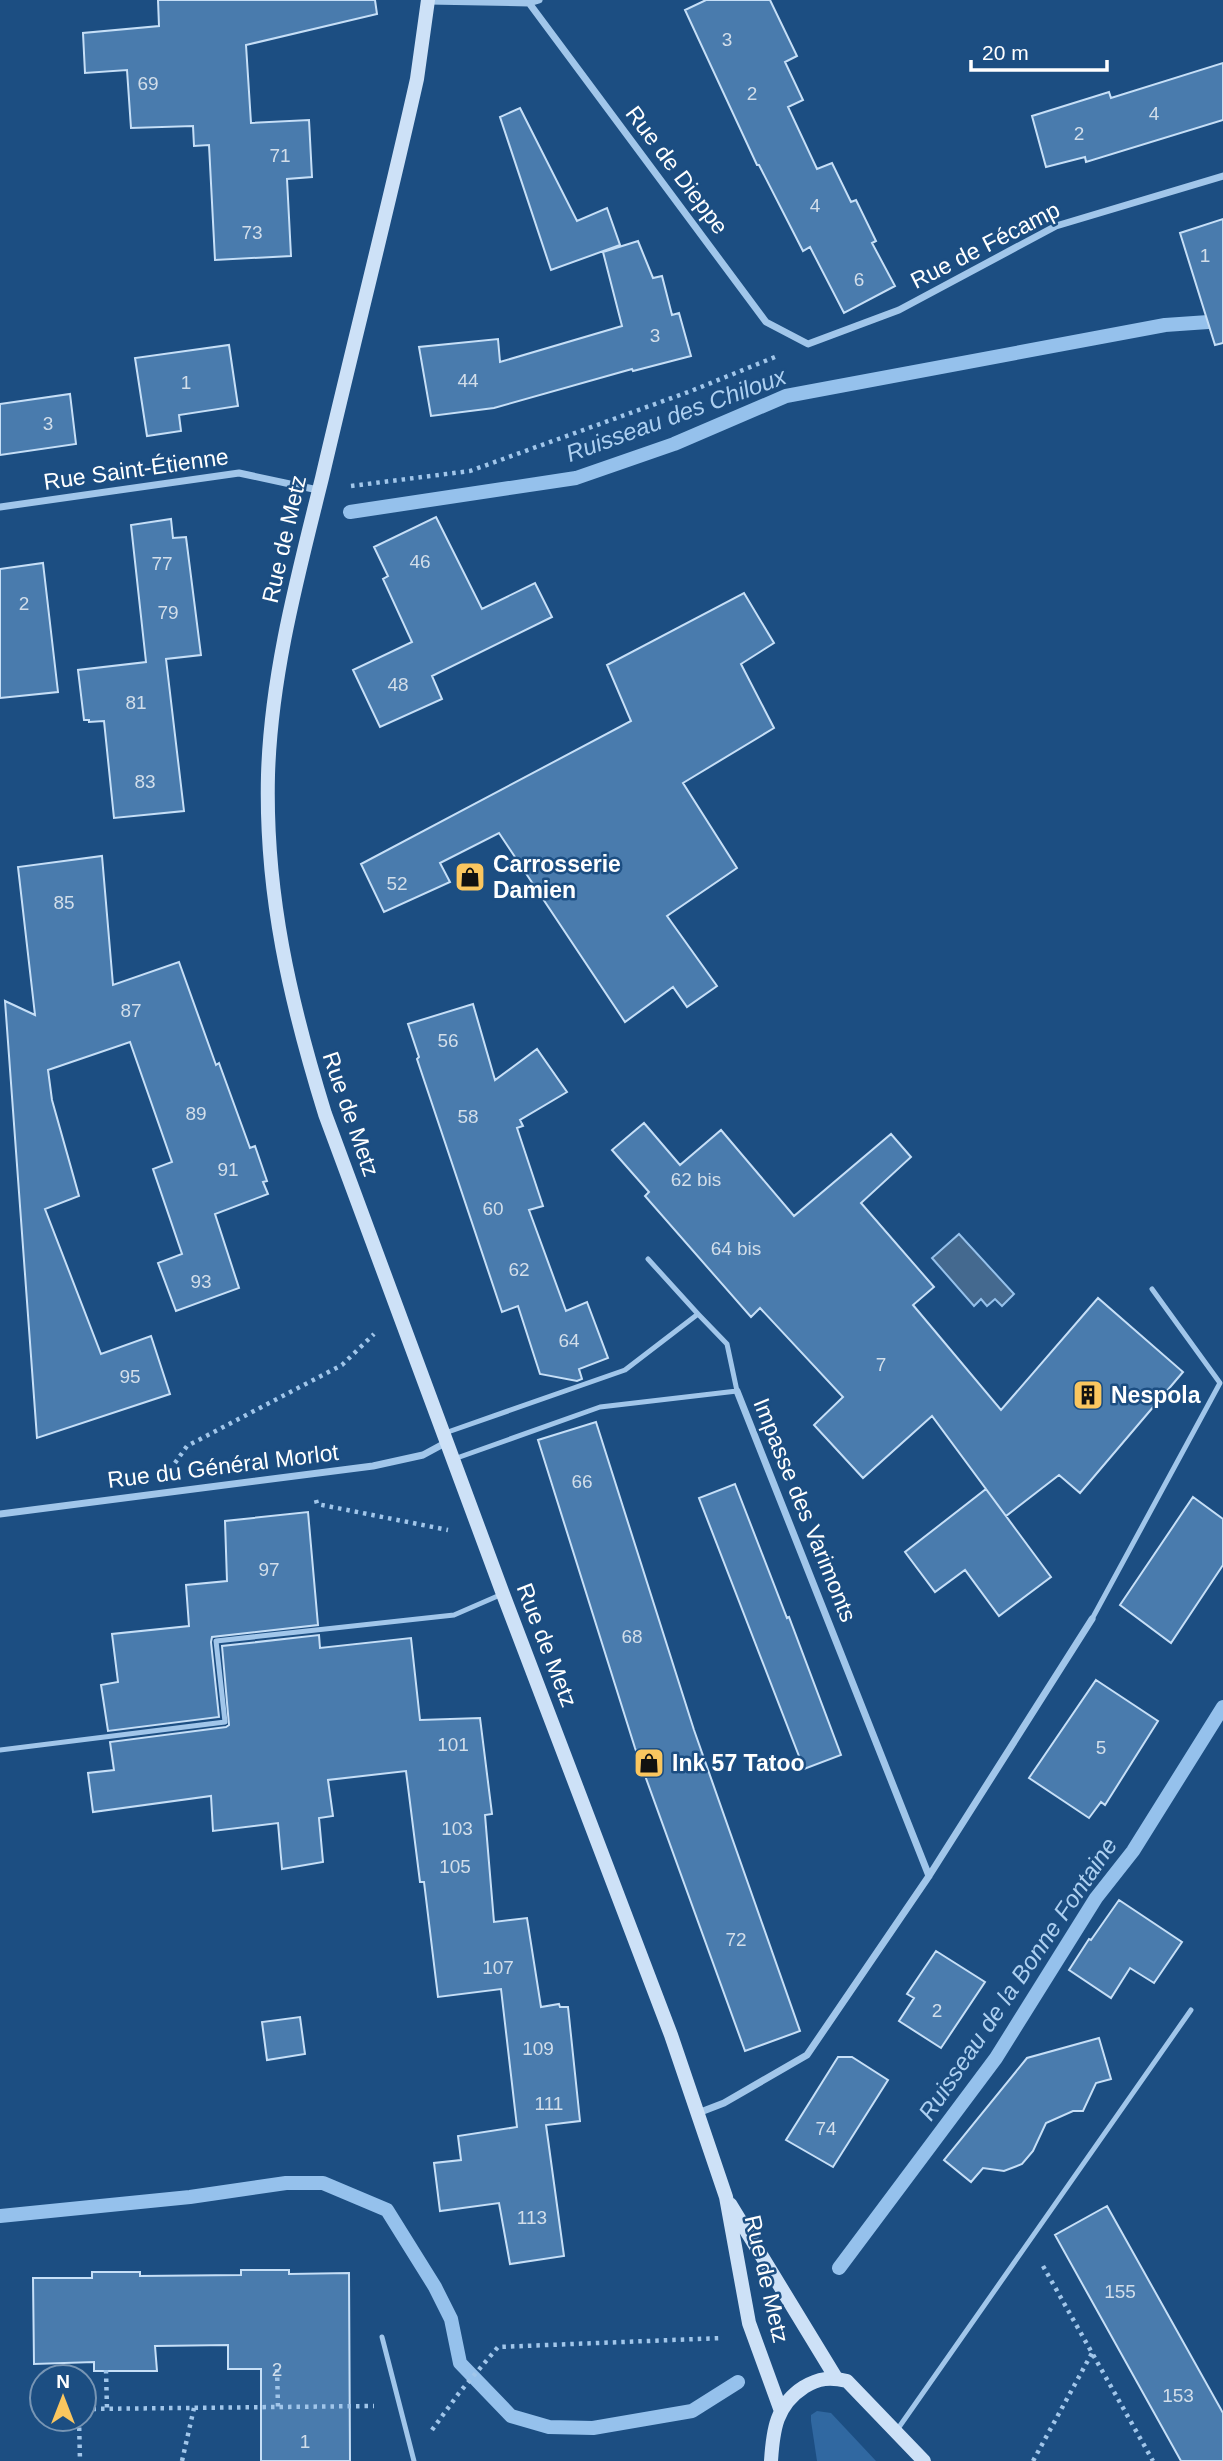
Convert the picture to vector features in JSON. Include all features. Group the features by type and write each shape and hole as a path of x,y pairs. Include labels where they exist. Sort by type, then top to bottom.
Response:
{"street":[{"path":"428,0 529,3 539,0"},
{"name":"Rue de Metz","path":"428,0 417,79 304,549 276,683 268,774 270,858 280,945 302,1039 325,1114 698,2113 726,2197 749,2323 781,2411"},
{"name":"Rue de Dieppe","path":"529,3 766,322 808,344"},
{"name":"Rue de Fécamp","path":"808,344 899,310 1056,226 1223,176"},
{"name":"Rue Saint-Étienne","path":"0,507 240,473 318,491"},
{"name":"Impasse des Varimonts","path":"737,1391 929,1876"},
{"name":"Rue du Général Morlot","path":"0,1514 373,1466 423,1455 446,1437"},
{"path":"698,2113 724,2103 807,2055 929,1876 1092,1619"},
{"name":"Rue de Metz","path":"726,2197 836,2378"},
{"path":"771,2461 773,2437 781,2411 789,2397 818,2379 836,2378 847,2381 924,2461"}],"lane":[{"path":"648,1259 727,1344 737,1391"},
{"path":"1092,1619 1220,1383 1152,1289"},
{"path":"446,1437 625,1370 698,1314"},
{"name":"Impasse des Varimonts","path":"454,1459 600,1407 737,1391"},
{"path":"0,1750 225,1722 216,1641 454,1615 503,1594"},
{"path":"895,2432 1191,2010"},
{"path":"382,2337 414,2461"}],"path":[{"path":"318,491 470,471 691,391 808,344"},
{"path":"152,1495 187,1446 342,1365 398,1311"},
{"path":"313,1475 317,1504 483,1537"},
{"path":"1023,2250 1046,2269 1153,2461"},
{"path":"409,2440 428,2436 459,2393 498,2347 722,2338 749,2323"},
{"path":"1033,2461 1092,2352"},
{"path":"277,2369 278,2407"},
{"path":"106,2370 107,2409"},
{"path":"98,2409 374,2406 376,2419"},
{"path":"182,2461 194,2408"},
{"path":"79,2433 80,2461"}],"shaded area":[{"path":"959,1234 1014,1294 1002,1306 995,1299 987,1306 981,1299 974,1306 932,1258"},
{"path":"817,2411 831,2413 876,2461 817,2461 811,2415"}],"building":[{"path":"158,0 375,0 377,14 246,45 251,123 309,120 312,177 287,179 291,256 215,260 209,145 194,146 193,126 131,128 127,70 85,73 83,33 159,26"},
{"path":"706,0 770,0 797,56 785,62 803,100 788,107 817,169 832,163 851,202 856,200 876,241 872,243 895,286 844,313 810,247 803,251 757,165 685,10"},
{"path":"1223,63 1223,120 1086,162 1085,157 1046,167 1032,116 1109,92 1111,98"},
{"path":"520,108 577,221 607,208 620,245 551,270 500,117"},
{"path":"1223,219 1223,343 1215,345 1180,233"},
{"path":"638,241 653,278 662,276 672,315 679,313 691,356 633,371 632,369 494,408 431,416 419,347 498,339 500,362 622,326 603,252"},
{"path":"229,345 238,406 179,415 181,431 147,436 135,358"},
{"path":"70,394 76,444 0,455 0,404"},
{"path":"436,517 482,609 535,583 552,617 432,676 442,699 380,727 353,670 412,642 383,579 388,576 374,547"},
{"path":"171,519 173,538 186,537 201,655 166,659 184,811 114,818 104,721 84,720 78,670 146,662 131,525"},
{"path":"43,563 58,692 0,698 0,569"},
{"path":"744,593 774,643 741,664 774,728 683,783 737,868 667,916 717,986 687,1007 673,987 625,1022 499,833 440,863 450,882 384,912 361,864 631,721 607,665"},
{"path":"102,856 113,985 179,962 216,1065 219,1063 250,1148 255,1146 267,1181 263,1182 268,1194 215,1214 239,1288 176,1311 158,1263 182,1254 153,1169 172,1162 130,1042 48,1070 52,1100 79,1196 45,1209 101,1354 151,1336 170,1394 37,1438 5,1001 35,1015 18,867"},
{"path":"473,1004 495,1080 537,1049 567,1092 520,1120 523,1126 517,1128 543,1206 529,1210 566,1311 587,1302 608,1358 579,1369 582,1379 577,1381 540,1374 518,1306 502,1312 417,1059 419,1057 408,1024"},
{"path":"644,1123 680,1165 721,1130 794,1216 891,1134 911,1157 861,1203 934,1287 913,1305 1001,1410 1098,1298 1183,1372 1080,1493 1059,1475 1006,1516 932,1416 863,1478 814,1425 843,1397 760,1308 751,1317 645,1196 649,1192 612,1150"},
{"path":"596,1422 694,1730 800,2031 745,2051 635,1748 538,1440"},
{"path":"735,1484 841,1755 804,1769 699,1498"},
{"path":"986,1489 1051,1577 999,1616 965,1570 935,1592 905,1552"},
{"path":"1193,1497 1223,1519 1223,1565 1171,1643 1120,1605"},
{"path":"308,1512 318,1625 212,1637 219,1717 108,1731 101,1685 118,1682 112,1634 189,1626 186,1585 227,1581 225,1521"},
{"path":"319,1635 320,1648 411,1638 420,1720 480,1718 492,1814 485,1815 494,1922 527,1918 541,2007 559,2004 560,2007 568,2007 580,2121 546,2125 564,2256 510,2264 499,2203 440,2211 434,2163 461,2160 458,2136 517,2127 501,1989 438,1997 424,1882 420,1882 406,1771 328,1780 333,1816 319,1818 323,1862 282,1869 278,1823 213,1831 211,1796 93,1812 88,1773 114,1770 110,1742 229,1725 222,1646"},
{"path":"1096,1680 1158,1721 1105,1805 1101,1802 1089,1818 1029,1778"},
{"path":"1119,1900 1182,1942 1154,1983 1130,1968 1111,1998 1069,1970"},
{"path":"936,1951 985,1982 941,2048 899,2021 914,1998 907,1994"},
{"path":"300,2017 305,2054 267,2060 262,2022"},
{"path":"1099,2038 1111,2079 1096,2083 1083,2111 1073,2111 1046,2123 1033,2151 1022,2164 1004,2171 983,2168 971,2182 944,2160 1027,2058"},
{"path":"838,2057 852,2057 888,2080 833,2167 786,2140"},
{"path":"1107,2206 1223,2413 1223,2461 1181,2461 1055,2235"},
{"path":"241,2270 289,2270 289,2274 349,2273 350,2461 261,2461 261,2369 228,2369 228,2345 155,2346 157,2371 98,2371 98,2363 94,2362 34,2363 33,2278 92,2278 92,2272 140,2272 140,2276 241,2275"}],"waterway":[{"name":"Ruisseau des Chiloux","path":"350,512 576,478 674,444 786,396 1165,325 1223,321"},
{"name":"Ruisseau de la Bonne Fontaine","path":"839,2268 996,2058 1096,1898 1133,1851 1223,1707"},
{"name":"Ruisseau de la Bonne Fontaine","path":"0,2216 190,2197 286,2183 323,2183 387,2210 435,2287 451,2319 460,2363 511,2416 549,2427 593,2428 692,2411 738,2382"}],"place":[{"name":"Carrosserie Damien","path":"470,877"},
{"name":"Nespola","path":"1088,1395"},
{"name":"Ink 57 Tatoo","path":"649,1763"}]}
